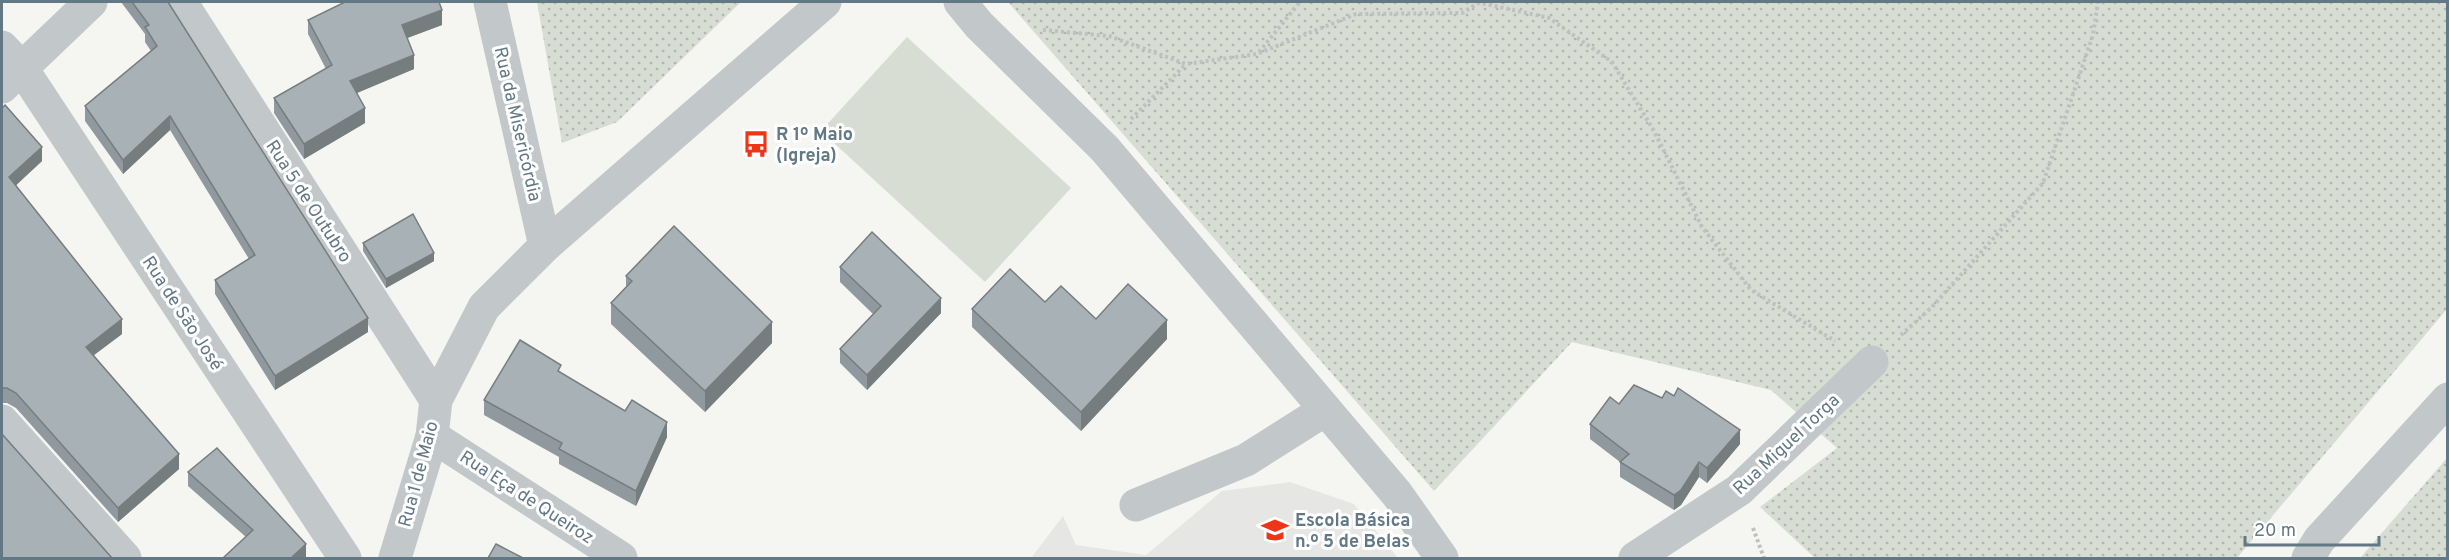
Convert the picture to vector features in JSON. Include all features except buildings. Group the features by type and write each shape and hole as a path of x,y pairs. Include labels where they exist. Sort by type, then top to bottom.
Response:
{"street":[{"path":"8,67 90,2"},
{"name":"Rua 5 de Outubro","path":"181,2 436,400"},
{"name":"Rua da Misericórdia","path":"490,2 545,246"},
{"name":"Rua 1 de Maio","path":"395,558 432,436 436,400 484,307 545,246 825,2"},
{"path":"969,13 1105,149 1397,494 1442,558"},
{"name":"Rua de São José","path":"8,67 345,558"},
{"name":"Rua Miguel Torga","path":"1635,558 1739,490 1872,362"},
{"path":"2308,558 2319,540 2448,399"},
{"path":"1136,505 1245,460 1325,410"},
{"path":"2,421 124,558"},
{"name":"Rua Eça de Queiroz","path":"432,436 621,558"}],"path":[{"path":"1257,54 1300,2"},
{"path":"969,13 1109,36 1186,64 1257,54 1356,14 1462,13 1479,2 1550,18 1612,62 1654,131 1702,227 1751,290 1872,362 1932,308 2043,183 2093,35 2098,2"},
{"path":"1105,149 1142,106 1186,64"}],"shaded area":[{"path":"537,2 741,2 617,122 562,143"},
{"path":"1008,2 2447,2 2447,309 2237,558 1815,558 1760,507 1837,448 1771,390 1572,342 1434,491"},
{"path":"907,37 1071,188 985,282 821,131"},
{"path":"2447,458 2447,558 2360,558"},
{"name":"Escola Básica n.º 5 de Belas","path":"1290,482 1354,504 1398,558 1031,558 1063,516 1076,545 1146,555 1222,491"}],"place":[{"name":"R 1º Maio (Igreja)","path":"756,144"},
{"name":"Escola Básica n.º 5 de Belas","path":"1275,530"}]}
